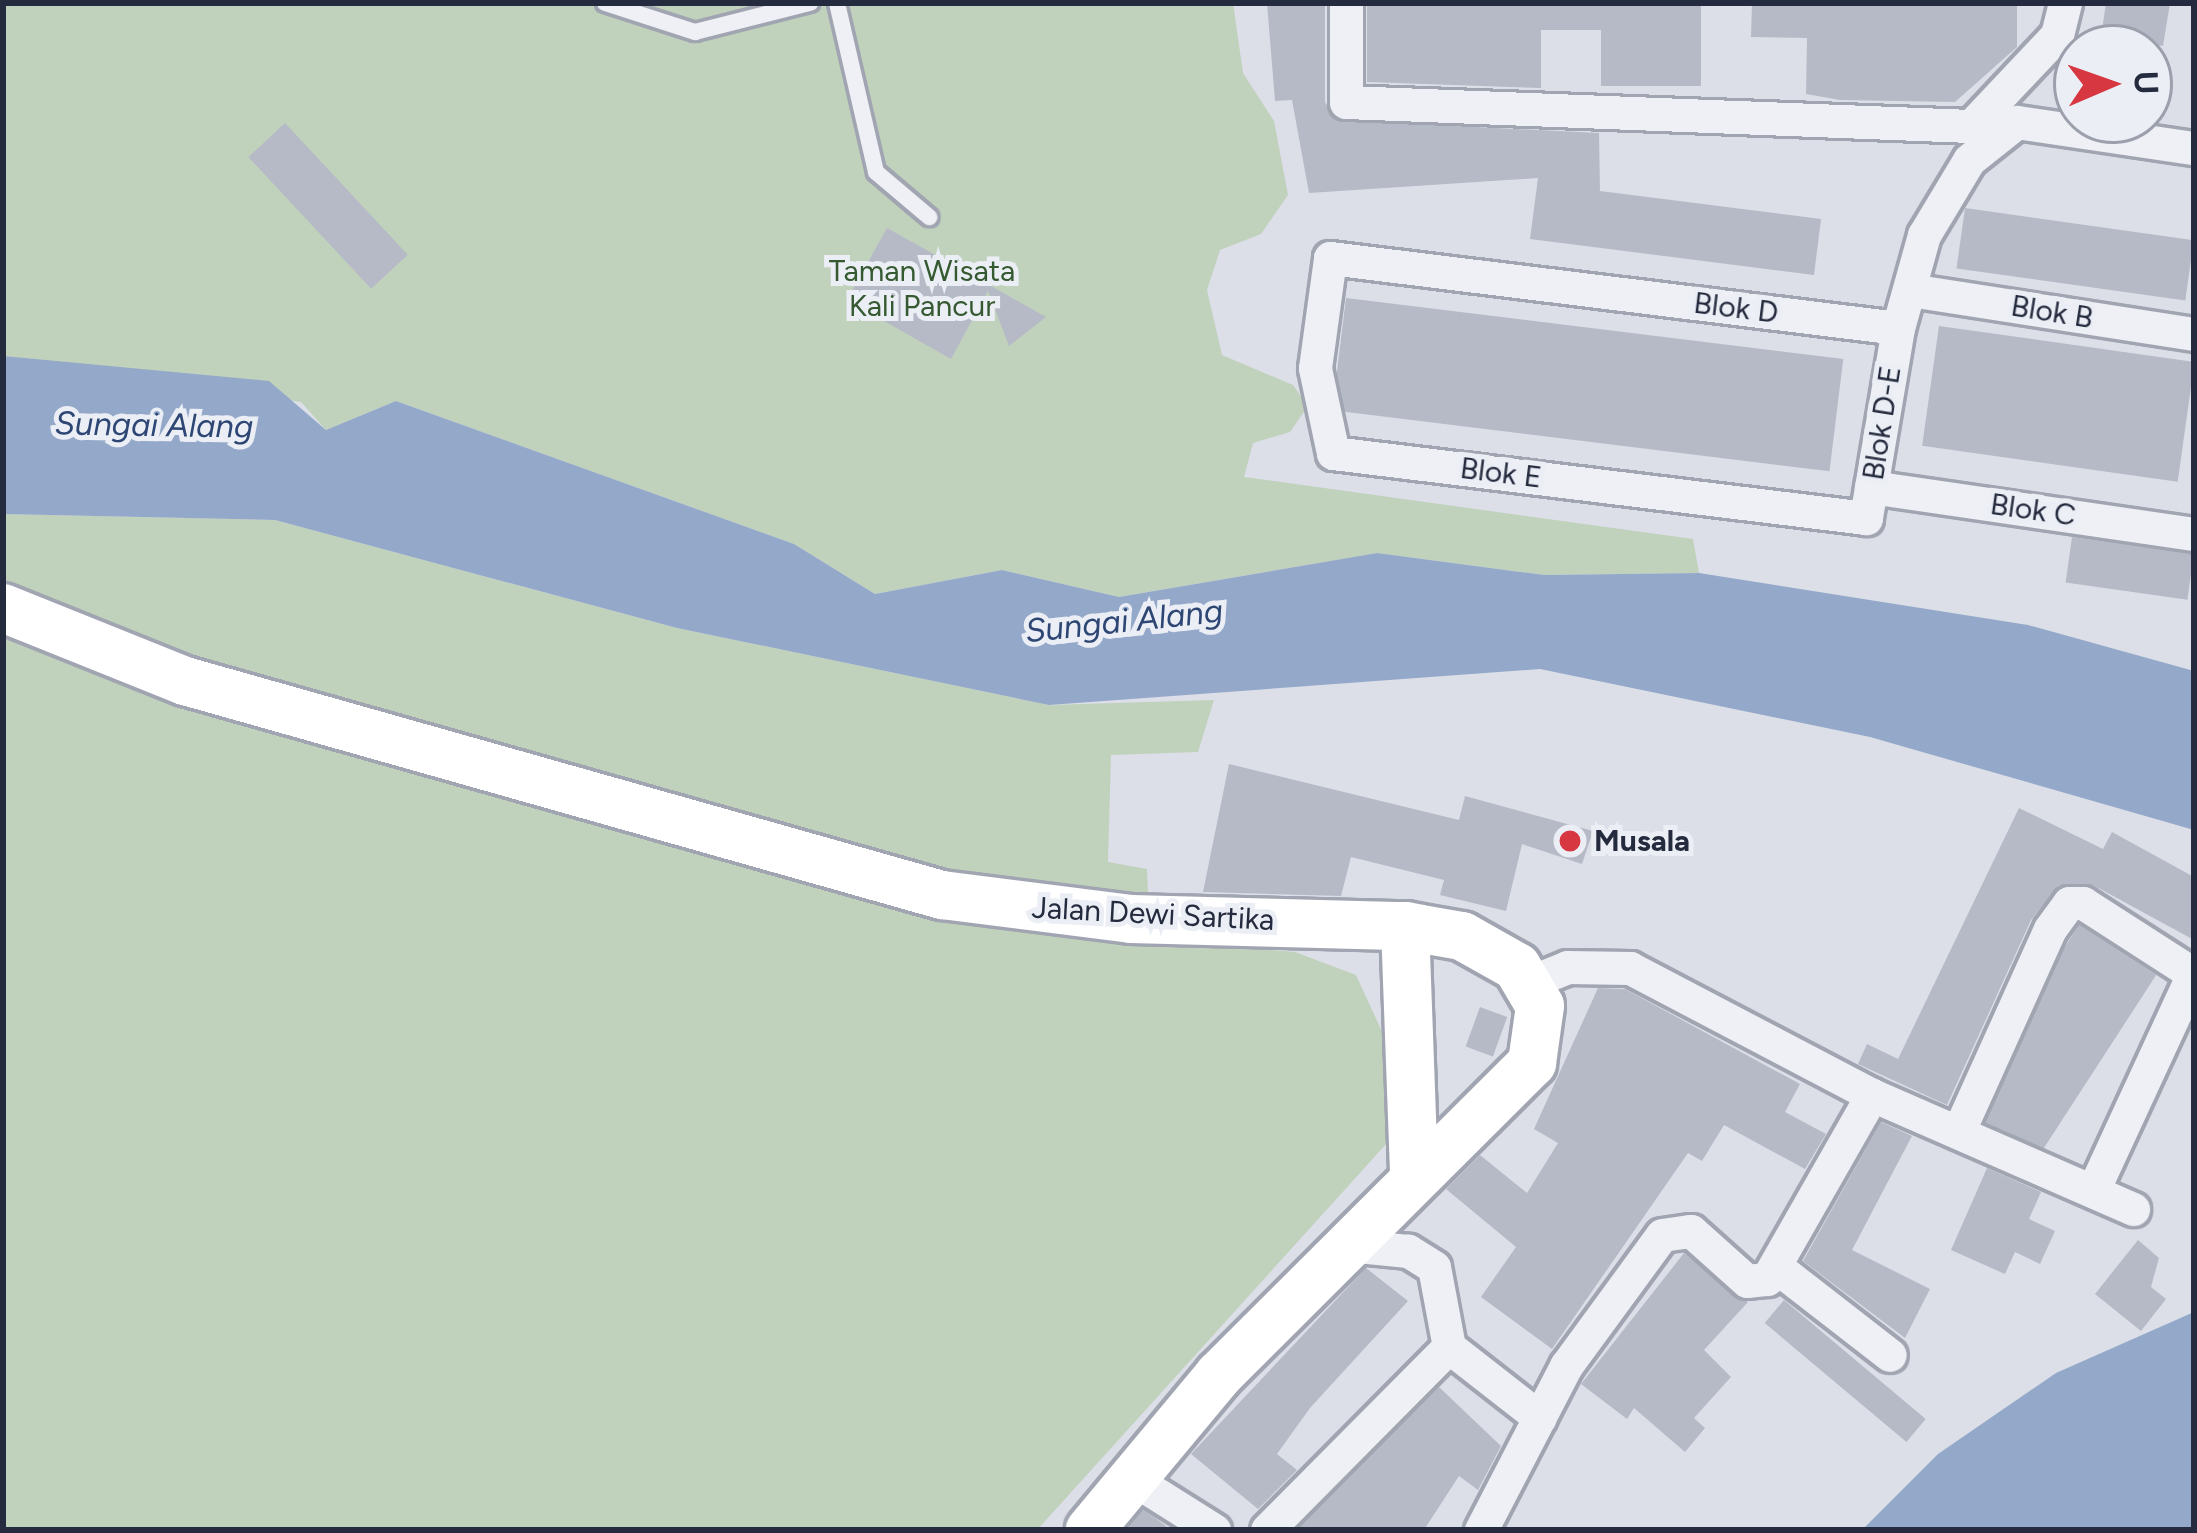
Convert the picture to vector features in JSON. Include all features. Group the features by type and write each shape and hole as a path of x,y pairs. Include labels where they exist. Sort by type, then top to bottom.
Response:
{"street":[{"path":"1346,3 1346,102 1971,126 2057,35 2065,3"},
{"path":"1898,328 1924,235 1969,160 2017,122 2194,148"},
{"name":"Blok D","path":"1330,258 1898,328"},
{"name":"Blok E","path":"1330,258 1315,368 1333,452 1869,502"},
{"name":"Blok B","path":"1910,290 2194,334"},
{"name":"Blok D-E","path":"1869,502 1898,328"},
{"name":"Blok C","path":"1869,502 2194,534"},
{"name":"Jalan Dewi Sartika","path":"3,608 185,681 942,895 1131,919 1405,926 1487,946 1532,981"},
{"path":"1960,1126 2050,929 2069,904 2083,903 2193,974 2093,1190"},
{"path":"1405,926 1414,1176"},
{"path":"1090,1530 1347,1245 1532,1063 1532,981 1568,967 1630,968 1872,1095 1960,1126 2133,1209"},
{"path":"1481,1530 1540,1418 1669,1231 1691,1231 1747,1281 1779,1269 1872,1095"},
{"path":"1347,1245 1408,1251 1434,1267 1449,1347 1540,1418"},
{"path":"1779,1269 1890,1355"},
{"path":"1267,1530 1449,1347"},
{"path":"1133,1478 1214,1530"}],"lane":[{"path":"605,3 695,32 810,3"},
{"path":"837,3 876,172 928,217"}],"green space":[{"name":"Taman Wisata Kali Pancur","path":"3,3 1233,3 1243,73 1274,121 1288,195 1261,234 1220,250 1207,290 1222,355 1293,385 1308,406 1290,432 1253,443 1244,477 1693,539 1699,573 1544,575 1377,553 1119,597 1002,570 875,594 794,544 396,401 326,430 301,402 3,356"},
{"path":"3,514 275,520 677,628 1049,705 1214,700 1198,752 1111,755 1108,862 1147,869 1150,940 1295,952 1356,975 1389,1047 1387,1143 1037,1530 3,1530"}],"water":[{"name":"Sungai Alang","path":"3,356 269,381 326,430 396,401 794,544 875,594 1002,570 1119,597 1377,553 1544,575 1699,573 2028,625 2194,671 2194,830 1870,737 1540,669 1049,705 677,628 275,520 3,514"},
{"path":"2194,1312 2194,1530 1862,1530 1938,1454 2056,1373"}],"building":[{"path":"1267,3 1325,3 1325,102 1336,120 1599,133 1600,191 1821,219 1814,275 1530,239 1538,178 1309,193 1292,100 1275,101"},
{"path":"1367,3 1701,3 1701,86 1601,86 1601,30 1541,30 1541,88 1367,82"},
{"path":"1752,3 2017,3 2017,47 1955,102 1840,100 1806,94 1807,38 1751,37"},
{"path":"2106,3 2170,3 2167,24 2103,24"},
{"path":"285,123 408,255 371,289 248,157"},
{"path":"1965,208 2194,240 2185,301 1957,268"},
{"path":"887,228 1046,317 1009,346 988,291 951,359 847,300"},
{"path":"1346,298 1843,359 1829,471 1332,410"},
{"path":"1939,326 2194,362 2178,482 1922,446"},
{"path":"2072,537 2194,554 2187,600 2066,583"},
{"path":"1229,764 1459,820 1465,796 1593,831 1582,864 1522,844 1506,911 1440,895 1444,880 1351,857 1341,896 1203,892"},
{"path":"2019,808 2103,849 2112,832 2194,877 2194,940 2093,885 2059,885 2031,920 1947,1105 1858,1064 1867,1044 1898,1059"},
{"path":"2079,925 2156,975 2037,1158 1960,1108"},
{"path":"1598,988 1625,989 1800,1084 1785,1112 1826,1134 1805,1169 1724,1125 1702,1161 1688,1153 1552,1349 1481,1297 1516,1247 1446,1189 1480,1155 1527,1193 1558,1143 1534,1129"},
{"path":"1480,1007 1507,1017 1493,1056 1466,1046"},
{"path":"1881,1122 1912,1136 1852,1250 1930,1289 1905,1338 1803,1261"},
{"path":"1987,1168 2041,1192 2029,1219 2055,1231 2040,1264 2015,1252 2005,1274 1951,1250"},
{"path":"2138,1240 2159,1258 2151,1287 2166,1299 2141,1331 2095,1294"},
{"path":"1684,1253 1748,1302 1704,1350 1731,1377 1694,1418 1705,1428 1685,1452 1634,1408 1627,1419 1581,1384"},
{"path":"1366,1268 1408,1301 1310,1408 1277,1454 1297,1470 1258,1509 1191,1454"},
{"path":"1784,1300 1926,1419 1906,1442 1765,1323"},
{"path":"1439,1387 1501,1446 1478,1490 1459,1476 1424,1530 1297,1530"},
{"path":"1143,1510 1154,1517 1171,1530 1127,1530"}],"place":[{"name":"Musala","path":"1570,841"}]}
